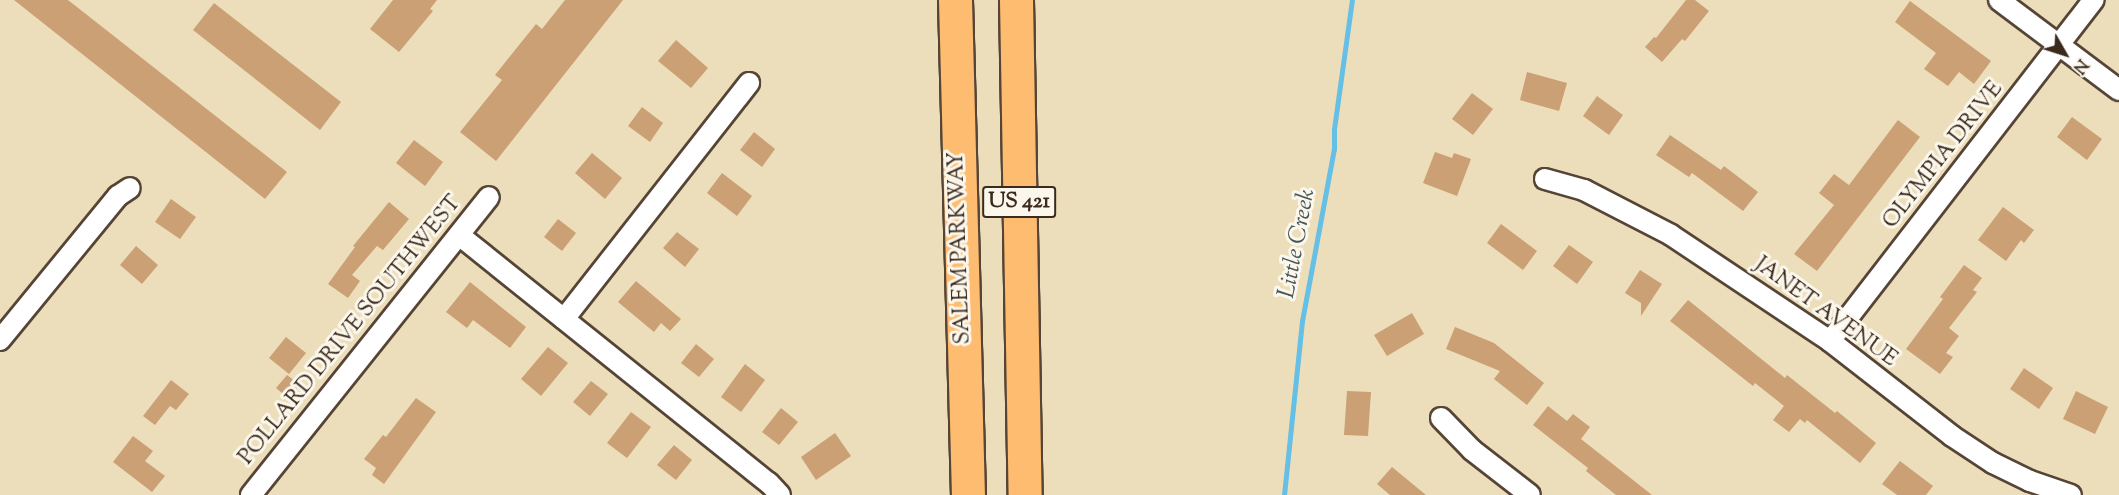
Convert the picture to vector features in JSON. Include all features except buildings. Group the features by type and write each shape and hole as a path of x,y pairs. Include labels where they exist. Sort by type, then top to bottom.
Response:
{"highway":[{"name":"SALEM PARKWAY","path":"955,0 968,495"},
{"name":"US 421","path":"1016,0 1024,495"},
{"path":"948,495 949,375 962,312"}],"street":[{"path":"1999,0 2119,90"},
{"name":"OLYMPIA DRIVE","path":"1830,341 2094,0"},
{"path":"564,319 749,83"},
{"name":"JANET AVENUE","path":"1545,179 1584,190 1671,235 1830,341 1968,447 2030,481 2071,495"},
{"path":"0,340 118,196 130,188"},
{"name":"POLLARD DRIVE SOUTHWEST","path":"251,495 489,197"},
{"path":"459,235 769,483 780,495"},
{"path":"1441,418 1472,450 1530,495"}],"waterway":[{"name":"Little Creek","path":"1284,495 1302,321 1334,149 1334,129 1352,0"}]}
